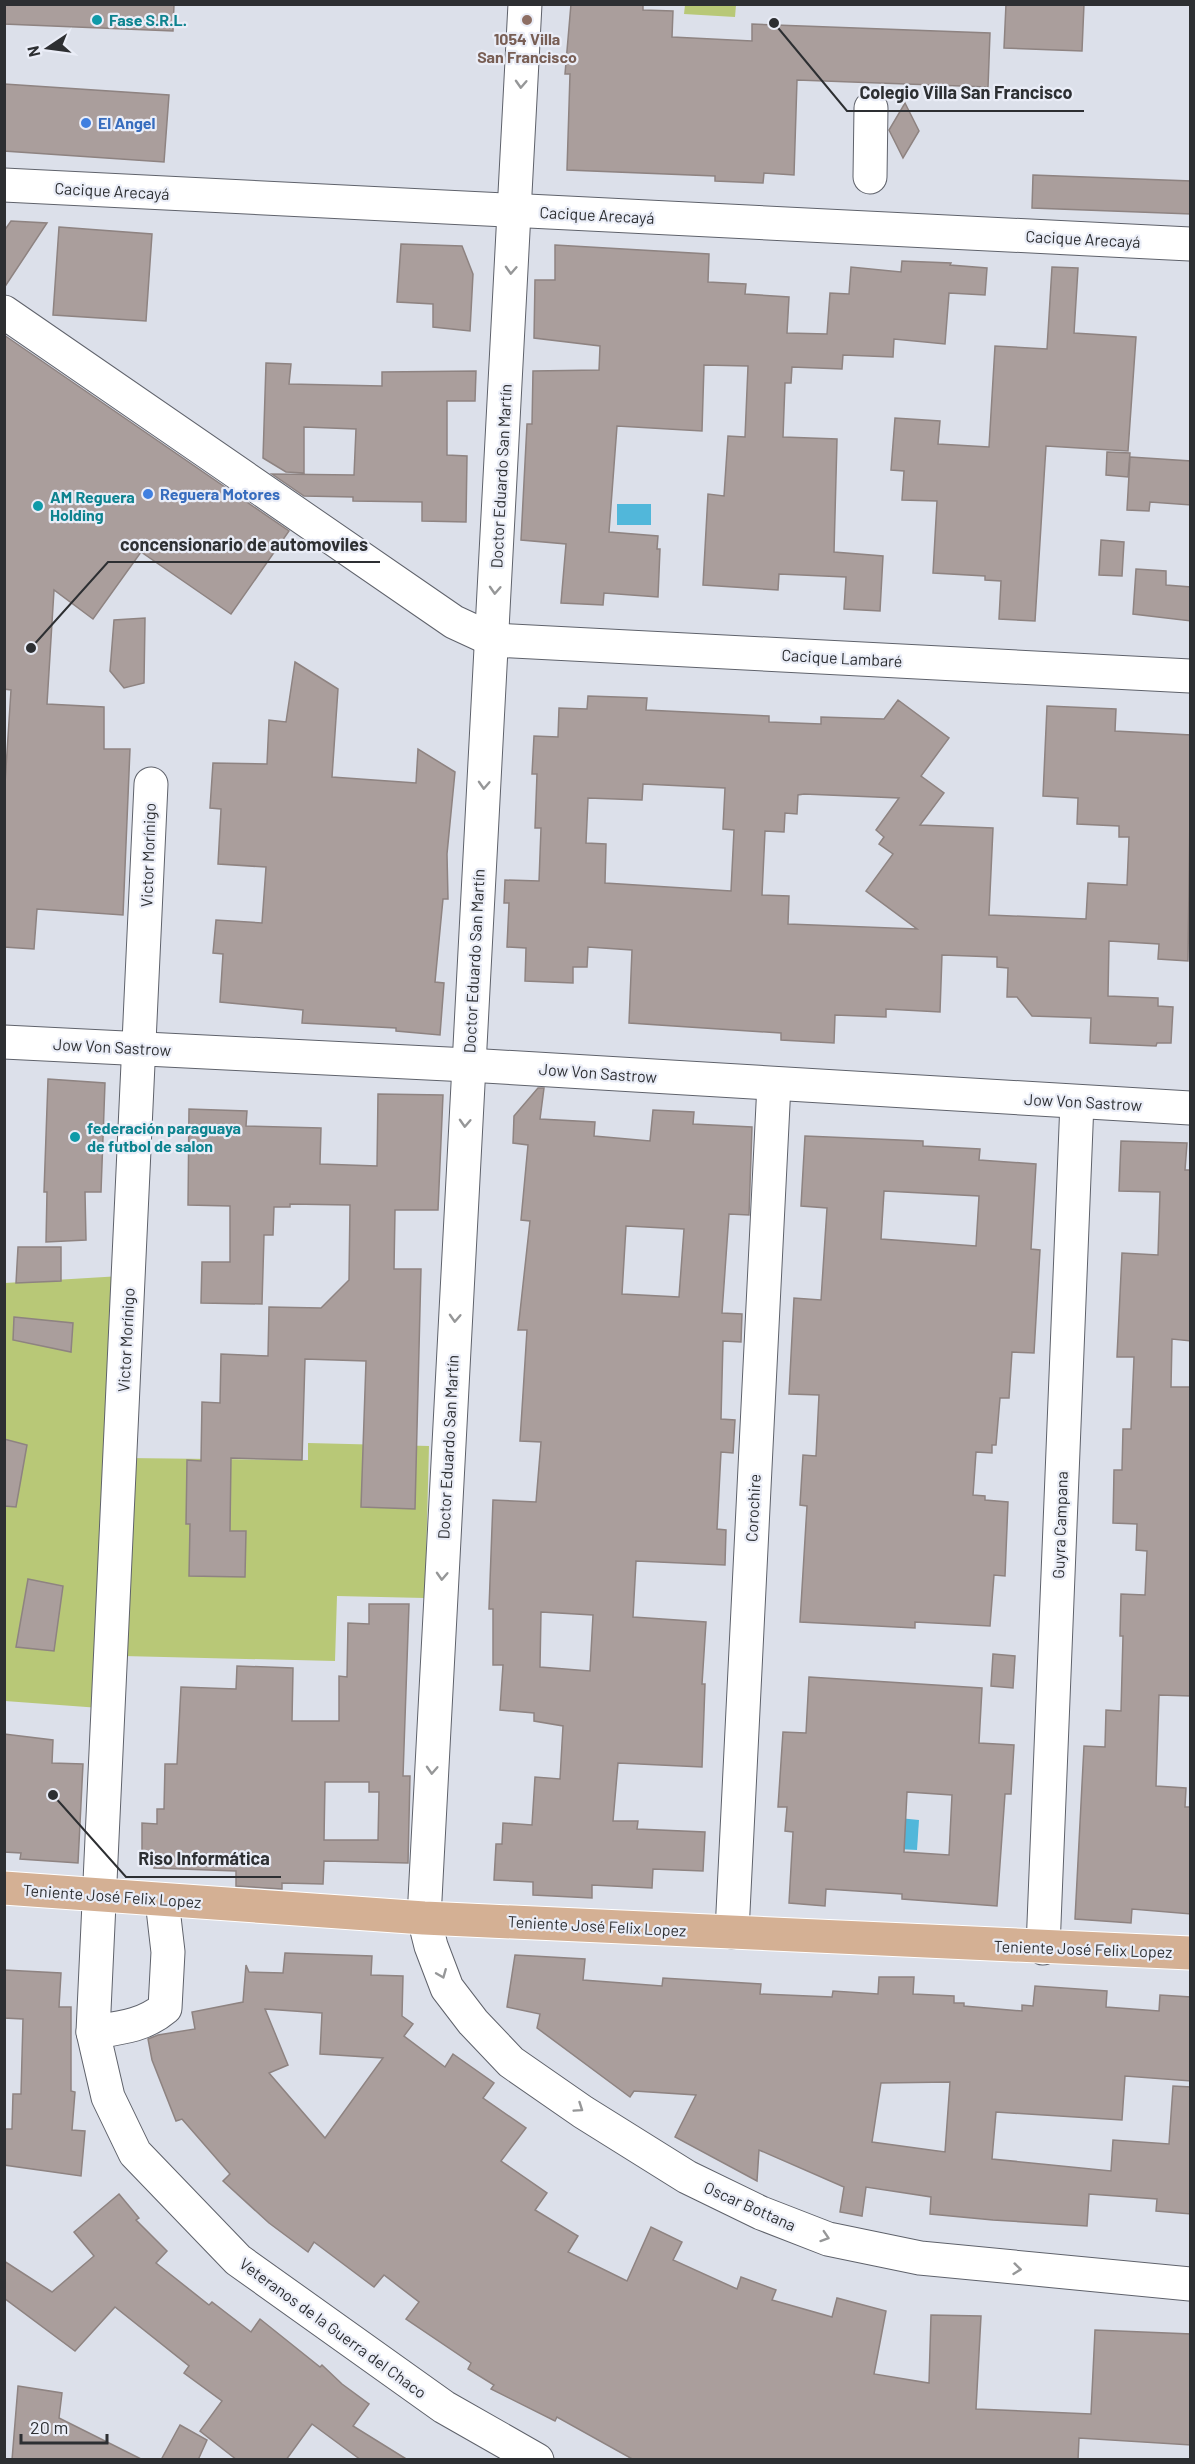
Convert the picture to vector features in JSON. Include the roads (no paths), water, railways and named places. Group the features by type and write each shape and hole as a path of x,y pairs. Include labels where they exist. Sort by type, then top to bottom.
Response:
{"main road":[{"name":"Teniente José Felix Lopez","path":"4,1888 424,1918 1191,1953"}],"street":[{"name":"Doctor Eduardo San Martín","path":"424,1918 525,4"},
{"path":"871,108 872,201"},
{"name":"Cacique Arecayá","path":"4,185 514,211 872,201 1191,244"},
{"path":"4,312 454,622 492,640"},
{"name":"Cacique Lambaré","path":"492,640 1191,676"},
{"name":"Victor Morínigo","path":"98,1895 151,784"},
{"name":"Jow Von Sastrow","path":"4,1042 468,1065 1191,1108"},
{"name":"Corochire","path":"732,1932 774,1084"},
{"name":"Guyra Campana","path":"1043,1948 1077,1102"},
{"name":"Veteranos de la Guerra del Chaco","path":"98,1895 93,2032 108,2097 135,2153 238,2260 444,2407 537,2460"},
{"path":"93,2032 133,2026 154,2018 165,2008 168,1952 162,1900"},
{"name":"Oscar Bottana","path":"424,1918 431,1946 447,1988 473,2022 511,2062 584,2112 687,2177 761,2213 828,2239 920,2258 1191,2284"}],"water":[{"path":"617,504 651,504 651,525 617,525"},
{"path":"899,1818 919,1820 917,1850 898,1849"}],"place":[{"name":"Fase S.R.L.","path":"97,20"},
{"name":"1054 Villa San Francisco","path":"527,20"},
{"name":"Colegio Villa San Francisco","path":"774,23"},
{"name":"El Angel","path":"86,123"},
{"name":"Reguera Motores","path":"148,494"},
{"name":"AM Reguera Holding","path":"38,506"},
{"name":"concensionario de automoviles","path":"31,648"},
{"name":"federación paraguaya de futbol de salon","path":"75,1137"},
{"name":"Riso Informática","path":"53,1795"}]}
